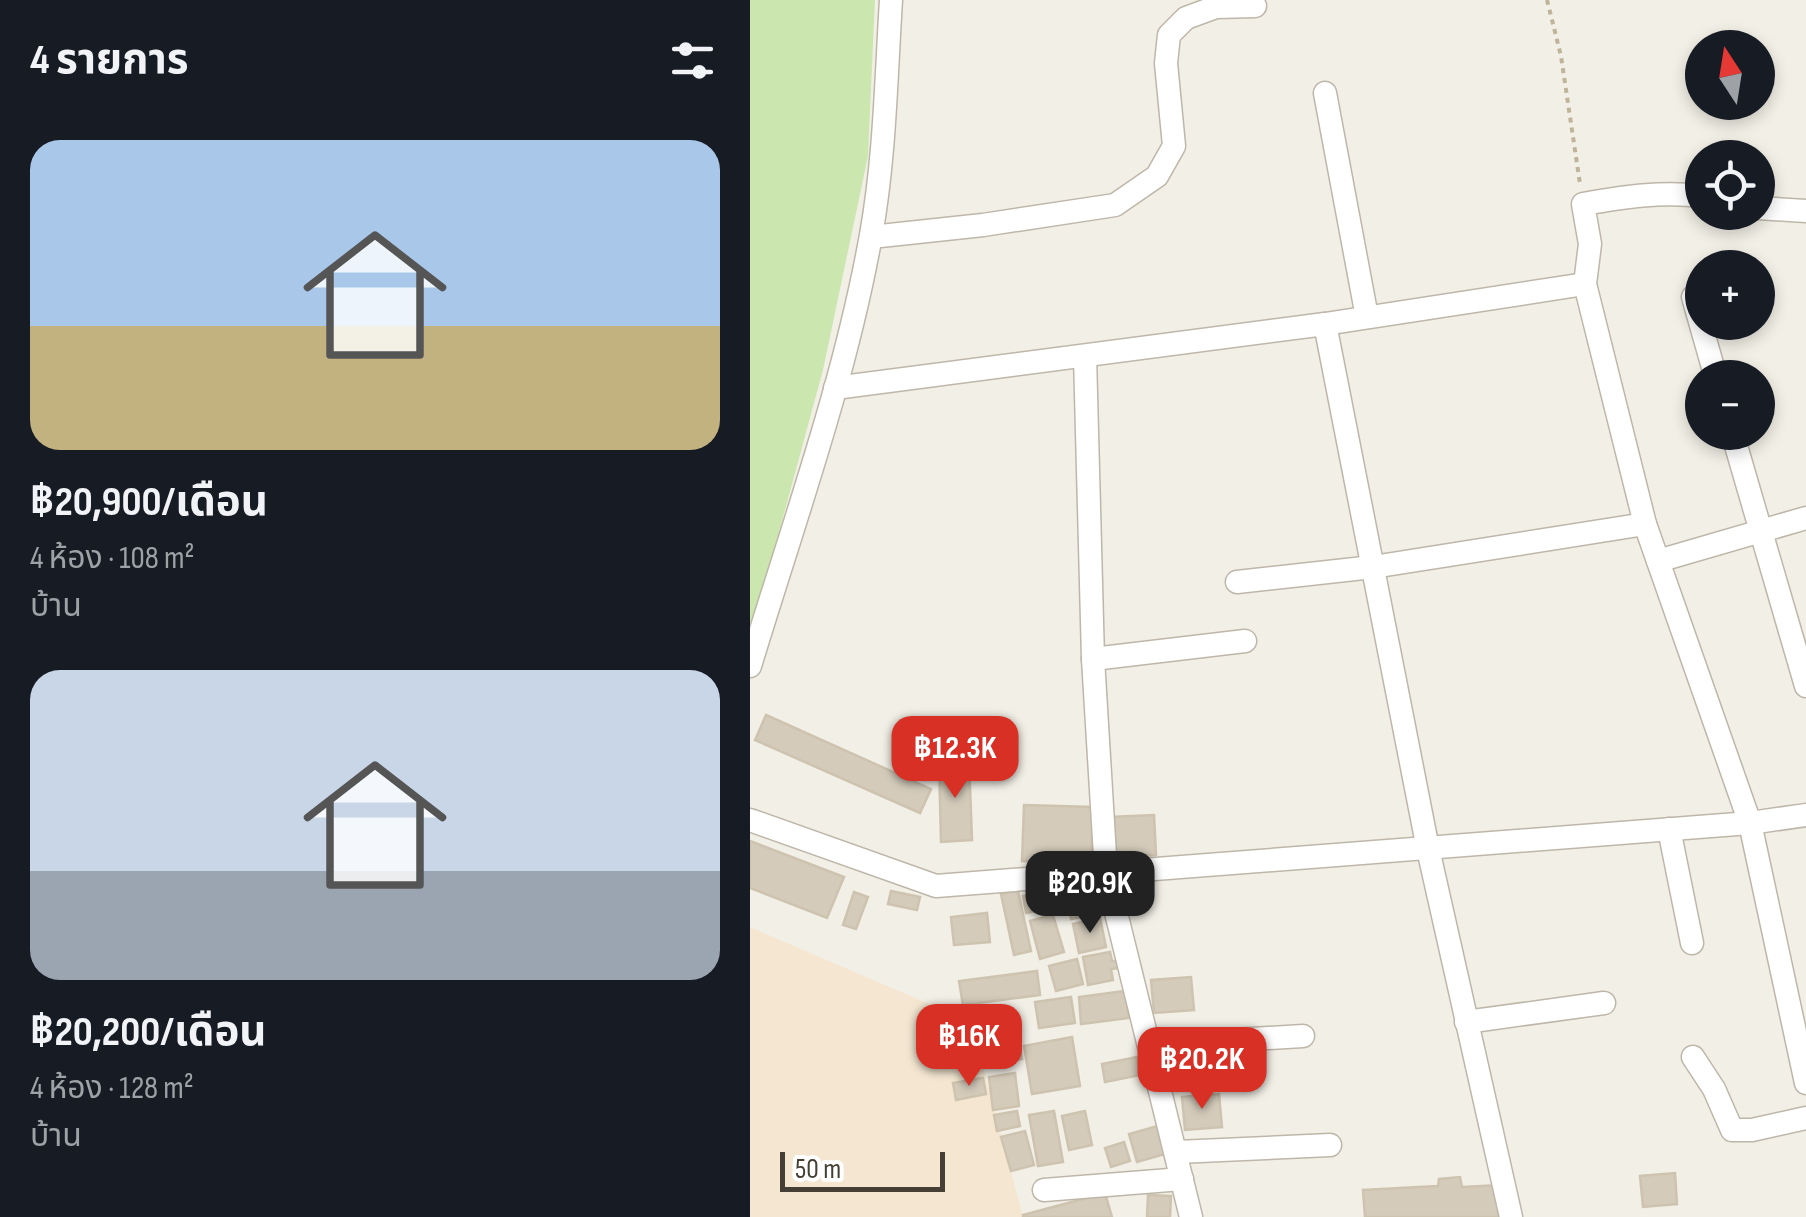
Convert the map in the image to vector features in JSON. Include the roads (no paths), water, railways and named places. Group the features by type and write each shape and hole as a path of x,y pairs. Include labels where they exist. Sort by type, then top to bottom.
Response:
{"street":[{"path":"750,666 835,388 871,236 880,174 891,0"},
{"path":"871,236 983,225 1115,205 1157,176 1174,146 1166,63 1169,35 1186,18 1216,7 1255,6"},
{"path":"1325,94 1367,317"},
{"path":"1685,194 1636,194 1583,204 1590,244 1585,284 1645,524 1750,822 1806,1083"},
{"path":"1775,209 1806,211"},
{"path":"835,388 1325,324 1585,284"},
{"path":"1325,324 1428,848 1511,1217"},
{"path":"1085,356 1094,658 1106,872 1190,1217"},
{"path":"1737,450 1806,686"},
{"path":"1658,561 1806,518"},
{"path":"1237,582 1373,567 1645,524"},
{"path":"1094,658 1244,641"},
{"path":"750,820 936,886 1806,815"},
{"path":"1669,829 1692,943"},
{"path":"1466,1022 1604,1003"},
{"path":"1150,1045 1303,1036"},
{"path":"1694,1057 1732,1130 1752,1130 1806,1118"},
{"path":"1177,1152 1330,1146"},
{"path":"1044,1190 1182,1178"}]}
